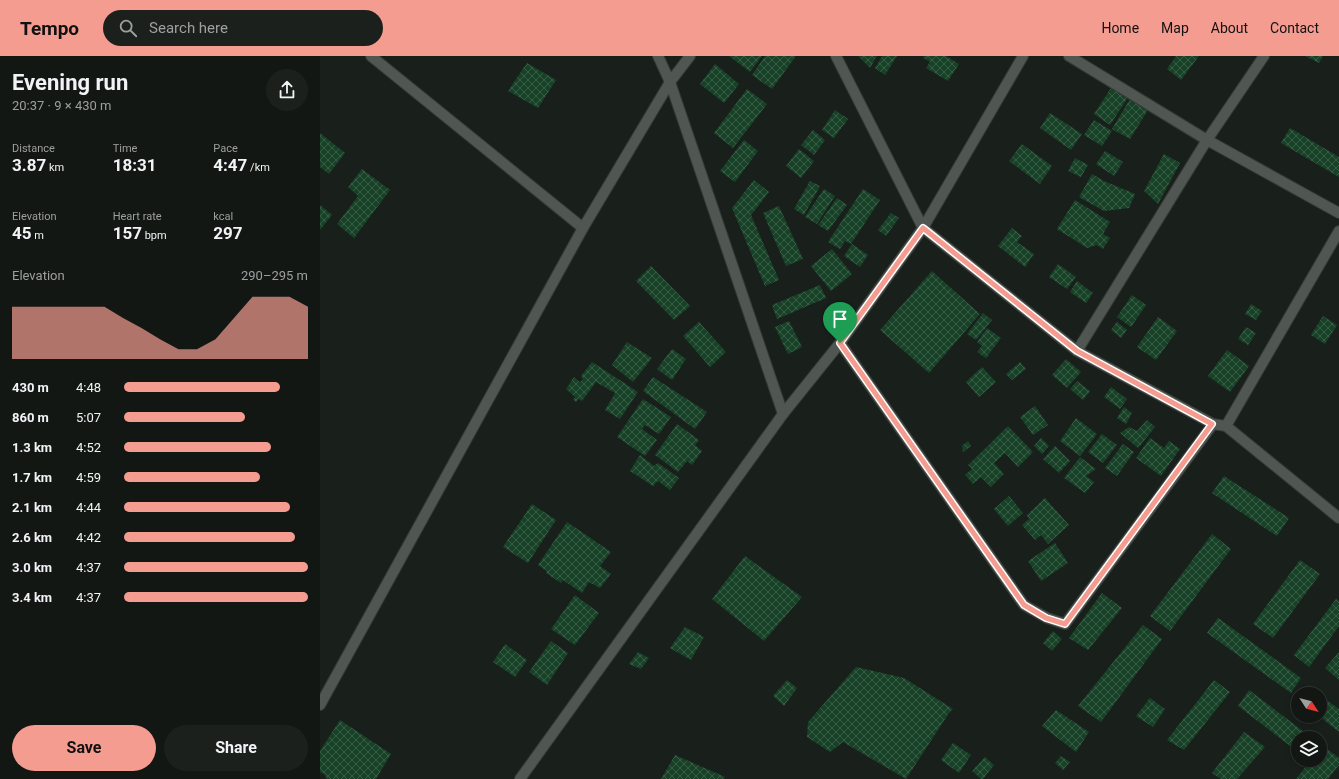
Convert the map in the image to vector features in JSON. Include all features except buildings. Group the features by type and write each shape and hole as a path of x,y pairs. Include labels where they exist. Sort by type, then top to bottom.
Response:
{"street":[{"path":"371,56 583,228"},
{"path":"658,56 670,82 783,414"},
{"path":"320,705 583,228 670,82 690,56"},
{"path":"836,56 923,228 1077,351 1212,424 1226,426 1339,518"},
{"path":"520,779 783,414 840,343 923,228 1022,56"},
{"path":"1069,56 1207,140 1339,213"},
{"path":"1077,351 1207,140 1264,56"},
{"path":"1226,426 1339,231"},
{"path":"840,343 1024,605 1046,618 1065,624 1212,424"}],"route":[{"path":"923,228 1077,351 1212,424 1065,624 1046,618 1024,605 840,343 923,228"}]}
